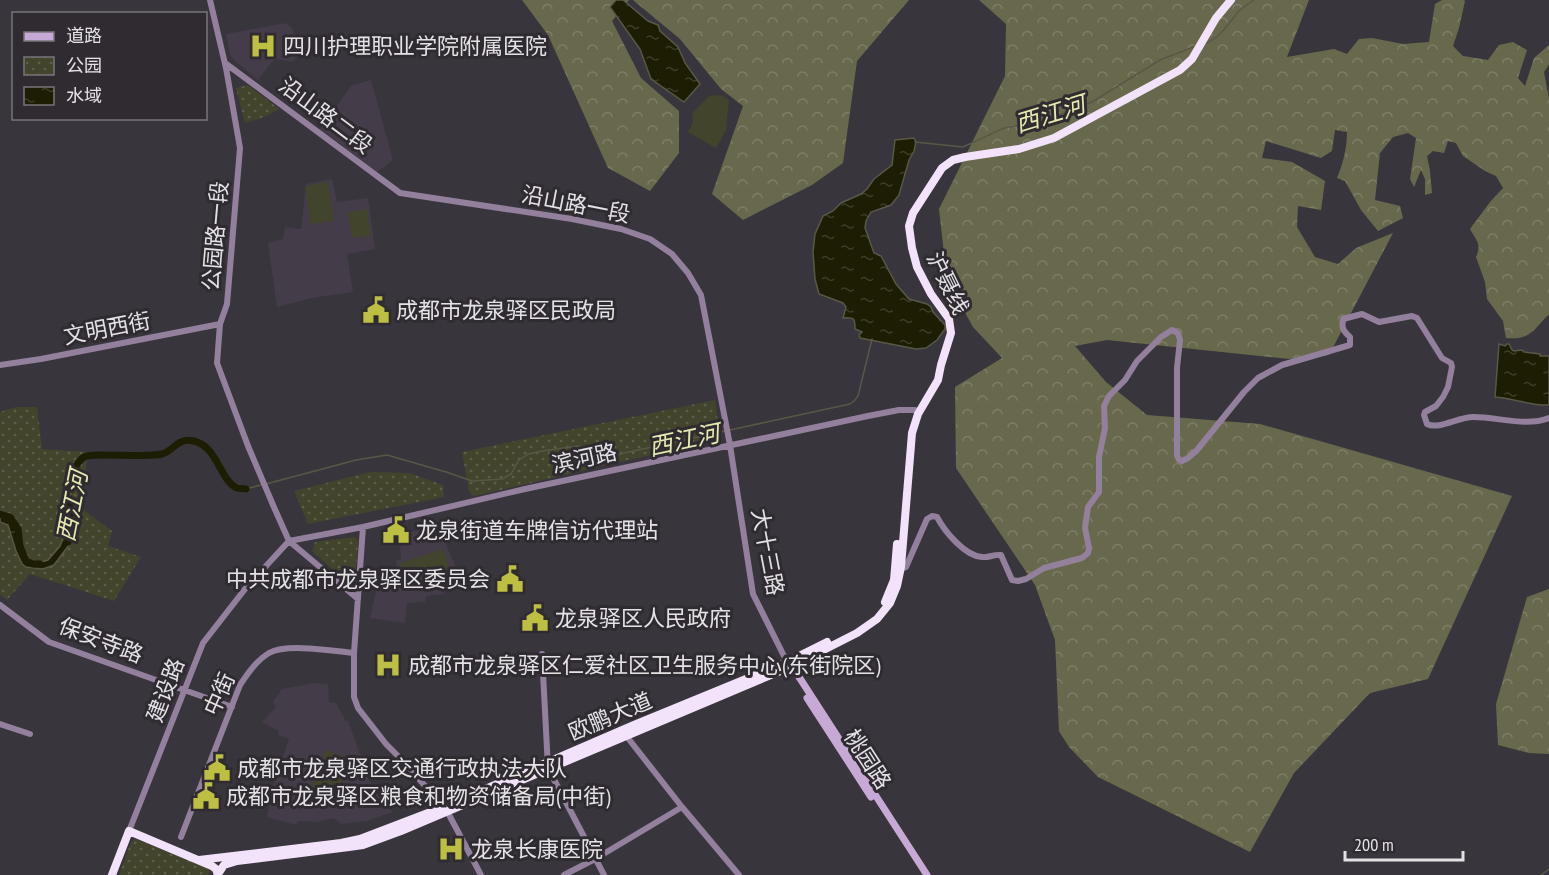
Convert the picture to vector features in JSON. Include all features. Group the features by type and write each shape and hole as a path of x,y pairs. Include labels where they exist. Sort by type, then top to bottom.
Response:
{"highway":[{"name":"沪聂线","path":"788,664 857,633 884,611 894,595 901,569 912,433 917,412 938,380 940,364 951,333 951,323 931,294 917,267 909,225 913,213 942,168 953,160 1019,149 1054,138 1171,75 1187,64 1216,18 1231,0"},
{"name":"欧鹏大道","path":"218,875 224,866 237,861 363,845 401,831 445,809 788,664 865,624 887,599 891,589 895,570 908,432 917,412"},
{"name":"欧鹏大道","path":"199,861 360,839 445,809"},
{"path":"129,831 216,869 218,875"},
{"name":"建设路","path":"112,875 129,831"}],"main road":[{"name":"桃园路","path":"788,664 922,875"},
{"path":"788,664 834,729 927,875"}],"street":[{"name":"公园路一段","path":"210,0 225,63 240,148 227,304 220,324 217,363 289,541"},
{"name":"沿山路二段","path":"225,63 400,193 406,194"},
{"name":"沿山路一段","path":"406,194 572,219 621,229 650,239 672,254 688,273 701,295 730,445"},
{"path":"901,569 906,567 927,519 932,516 937,517 948,535 965,551 985,558 1001,555 1012,580 1026,579 1044,568 1082,558 1088,553 1084,528 1088,507 1099,492 1099,457 1105,428 1104,406 1109,396 1125,380 1137,361 1161,337 1172,330 1178,333 1180,340 1177,368 1177,455 1182,461 1188,459 1197,450 1258,378 1282,365 1350,345 1350,338 1342,326 1343,320 1362,314 1379,322 1412,316 1417,318 1442,358 1451,363 1448,387 1443,397 1434,408 1425,412 1427,424 1433,427 1471,417 1537,422 1549,418"},
{"name":"文明西街","path":"0,365 220,324"},
{"name":"滨河路","path":"289,541 363,527 525,489 894,411 917,412"},
{"name":"大十三路","path":"730,445 753,594 788,664"},
{"path":"363,527 354,652 354,697 358,708 386,744 445,809 481,875"},
{"path":"289,541 358,598"},
{"name":"建设路","path":"129,831 203,643 245,589 289,541"},
{"name":"保安寺路","path":"0,605 49,642 232,707"},
{"name":"中街","path":"181,837 240,685 251,669 266,655 288,648 354,652"},
{"path":"542,654 548,765 604,875"},
{"path":"0,724 30,734"},
{"path":"624,733 739,875"},
{"path":"564,875 682,807"}],"shaded area":[{"name":"四川护理职业学院附属医院","path":"286,23 292,28 296,38 298,56 292,62 277,59 258,80 230,55 226,34"},
{"path":"371,80 393,160 377,172 320,129 351,86"},
{"path":"332,179 337,202 368,198 375,249 347,254 353,292 312,298 277,307 268,243 283,239 285,227 301,229 306,184"},
{"path":"422,530 427,540 442,535 457,570 443,577 445,594 426,596 425,602 407,603 405,623 370,618 376,591 400,583 396,561 401,559 400,546 408,543 407,532"},
{"path":"314,683 328,684 329,702 336,703 348,721 373,789 393,812 367,821 341,824 334,818 317,822 298,821 296,825 267,817 274,783 289,739 278,735 279,731 262,722 276,707 273,702 282,689"}],"green space":[{"path":"522,0 629,0 612,21 641,78 679,111 679,153 650,191 608,168 548,35"},
{"path":"633,0 909,0 857,61 843,163 812,185 743,220 712,194 743,106 721,89 680,39"},
{"path":"979,0 1309,0 1287,57 1334,49 1347,54 1359,39 1372,38 1403,44 1429,42 1435,4 1442,0 1464,0 1453,46 1463,56 1488,60 1499,45 1513,42 1527,50 1518,78 1525,86 1534,58 1549,45 1549,64 1544,72 1549,99 1549,314 1531,333 1521,337 1506,338 1503,321 1487,299 1485,282 1476,257 1478,245 1470,229 1503,188 1496,176 1463,156 1456,143 1448,141 1444,153 1433,151 1427,156 1432,193 1425,195 1425,179 1421,170 1414,187 1410,179 1416,138 1408,133 1393,137 1380,153 1375,200 1400,206 1403,218 1378,231 1361,210 1345,181 1337,178 1344,156 1347,132 1335,130 1332,151 1321,158 1266,141 1262,158 1292,162 1325,181 1321,210 1298,206 1297,227 1315,257 1338,264 1356,248 1393,233 1329,355 1290,359 1107,340 1075,346 1106,382 1147,415 1260,424 1512,496 1428,679 1370,693 1294,773 1250,852 1098,777 1069,747 1059,731 1055,640 1035,585 956,468 955,387 1002,358 973,327 947,280 939,209 1005,76 1006,24"},
{"path":"248,85 279,109 267,116 245,123 236,88"},
{"path":"721,95 729,100 726,130 716,148 688,132 693,123 692,113 709,96"},
{"path":"328,182 334,221 311,224 305,186"},
{"path":"367,209 371,235 352,238 348,212"},
{"path":"715,400 720,439 475,496 469,491 462,452"},
{"path":"16,407 37,407 42,449 88,452 81,508 112,531 108,546 141,557 114,601 30,574 7,600 0,594 0,412"},
{"path":"370,472 409,473 443,485 444,497 308,524 294,491"},
{"path":"355,537 358,541 355,581 348,583 312,551 315,542"},
{"path":"443,549 450,569 406,583 400,563"},
{"path":"1549,589 1549,754 1529,753 1498,745 1496,704 1527,597"},
{"path":"325,750 350,759 335,803 309,794"},
{"path":"135,839 211,869 208,875 119,875 131,842"}],"water":[{"path":"616,0 623,0 648,21 658,25 660,31 678,47 685,63 700,84 684,102 651,79 640,49 610,7"},
{"path":"914,138 916,142 914,151 909,160 899,195 891,205 871,212 865,228 874,253 881,256 896,284 909,299 931,307 945,325 945,329 937,340 926,348 916,349 860,338 859,335 862,332 855,329 854,319 843,318 846,307 843,303 819,294 815,279 813,252 815,234 823,216 833,211 841,203 861,194 874,179 892,165 895,140"},
{"path":"1499,344 1505,346 1509,344 1514,351 1522,350 1540,354 1540,356 1549,356 1549,405 1495,397"},
{"path":"79,459 71,475 73,484 69,500 69,545 54,565 43,569 26,567 22,564 16,551 8,525 0,522 0,511 10,514 17,525 18,541 29,563 48,560 60,546 65,533 60,508 66,475 72,464"}],"waterway":[{"name":"西江河","path":"1206,43 1220,34 1240,10 1254,0"},
{"name":"西江河","path":"915,142 963,147 1004,128 1043,121 1092,102 1160,60 1196,46"},
{"name":"西江河","path":"730,430 850,404 858,396 872,339"},
{"name":"西江河","path":"266,484 356,460 387,455 472,481 502,479 511,474 519,460 528,454 579,446 606,457 725,431"},
{"name":"西江河","path":"71,486 74,470 84,457 162,454 188,440 202,444 214,457 226,479 237,488 246,489"},
{"name":"西江河","path":"246,489 261,485"},
{"name":"西江河","path":"68,542 69,500"},
{"name":"西江河","path":"0,514 10,517 18,529 20,546 26,561 40,564"},
{"path":"1541,875 1549,869"}],"place":[{"name":"四川护理职业学院附属医院","path":"263,46"},
{"name":"成都市龙泉驿区民政局","path":"376,310"},
{"name":"龙泉街道车牌信访代理站","path":"396,530"},
{"name":"中共成都市龙泉驿区委员会","path":"510,579"},
{"name":"龙泉驿区人民政府","path":"535,618"},
{"name":"成都市龙泉驿区仁爱社区卫生服务中心(东街院区)","path":"388,665"},
{"name":"成都市龙泉驿区交通行政执法大队","path":"217,768"},
{"name":"成都市龙泉驿区粮食和物资储备局(中街)","path":"206,796"},
{"name":"龙泉长康医院","path":"451,849"}]}
